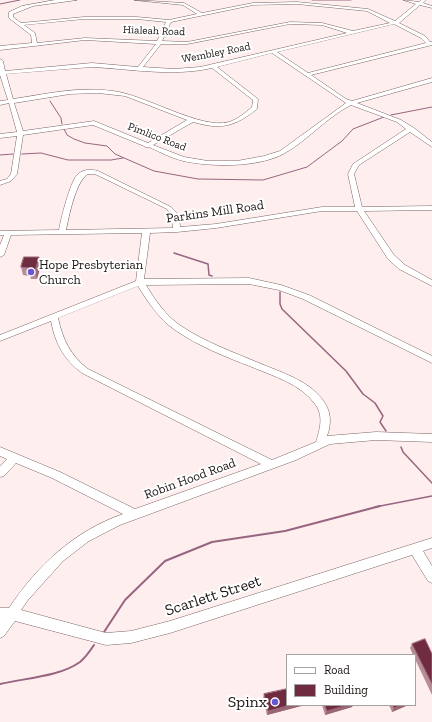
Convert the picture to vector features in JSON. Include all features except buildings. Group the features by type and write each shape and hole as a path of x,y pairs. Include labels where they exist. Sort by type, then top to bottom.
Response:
{"street":[{"path":"35,44 33,34 10,17 15,10 49,2 75,0"},
{"path":"136,0 182,4 202,15"},
{"path":"405,0 422,2 432,7"},
{"name":"Wembley Road","path":"2,72 88,65 181,71 213,66 395,23 402,20 422,2"},
{"path":"20,24 84,18 137,18 169,21 253,4 302,4 364,9 420,35 430,43"},
{"path":"140,68 159,43 169,21"},
{"name":"Hialeah Road","path":"0,48 99,38 159,43 194,42 290,23 322,24 353,33"},
{"path":"420,35 432,37"},
{"path":"306,75 430,43"},
{"path":"273,52 344,100 392,118 432,144"},
{"path":"0,61 20,133 14,174 9,180 0,183"},
{"path":"0,103 84,91 114,92 141,98 193,119 213,125 229,124 256,106 256,100 213,66"},
{"name":"Pimlico Road","path":"0,136 94,123 170,155 195,161 221,163 257,160 282,152 351,102 432,80"},
{"path":"147,146 193,119"},
{"path":"412,130 403,133 354,167 351,174 359,208 391,257 402,267 432,283"},
{"path":"83,164 87,172"},
{"path":"62,232 74,187 79,177 87,172 96,172 168,208 175,215 177,230"},
{"name":"Parkins Mill Road","path":"4,233 177,230 216,226 310,210 432,208"},
{"path":"146,231 140,282 164,318 186,334 291,380 311,393 321,405 325,417 324,436 320,444"},
{"path":"0,255 4,233"},
{"path":"0,338 140,282 236,281 277,286 306,297 432,360"},
{"path":"54,317 57,338 61,348 73,362 85,371 271,464"},
{"name":"Robin Hood Road","path":"0,632 6,614 70,548 96,532 134,514 271,464 336,438 376,436 432,438"},
{"path":"0,451 56,476 134,514"},
{"path":"0,473 14,458"},
{"name":"Scarlett Street","path":"6,614 106,639 119,639 170,627 432,543"},
{"path":"415,549 432,577"}],"waterway":[{"path":"0,4 20,0"},
{"path":"312,0 351,0"},
{"path":"50,101 61,118 62,124"},
{"path":"391,115 432,107"},
{"path":"64,129 67,135 74,139 85,143 107,146 115,154 154,171 198,179 263,180 307,167 342,141 353,129 384,117"},
{"path":"22,154 41,153 68,160 111,160 123,158"},
{"path":"0,155 13,154"},
{"path":"174,253 208,264 209,275 212,276"},
{"path":"280,292 280,304 282,309 346,371 363,394 375,403 383,416 380,422 386,431"},
{"path":"401,447 403,452 432,483"},
{"path":"380,506 432,496"},
{"path":"104,632 125,600 165,561 212,542 285,531 380,506"},
{"path":"375,507 380,506"},
{"path":"0,684 52,674 72,667 80,662 94,645"}],"place":[{"name":"Hope Presbyterian Church","path":"31,272"},
{"name":"Spinx","path":"275,702"}]}
